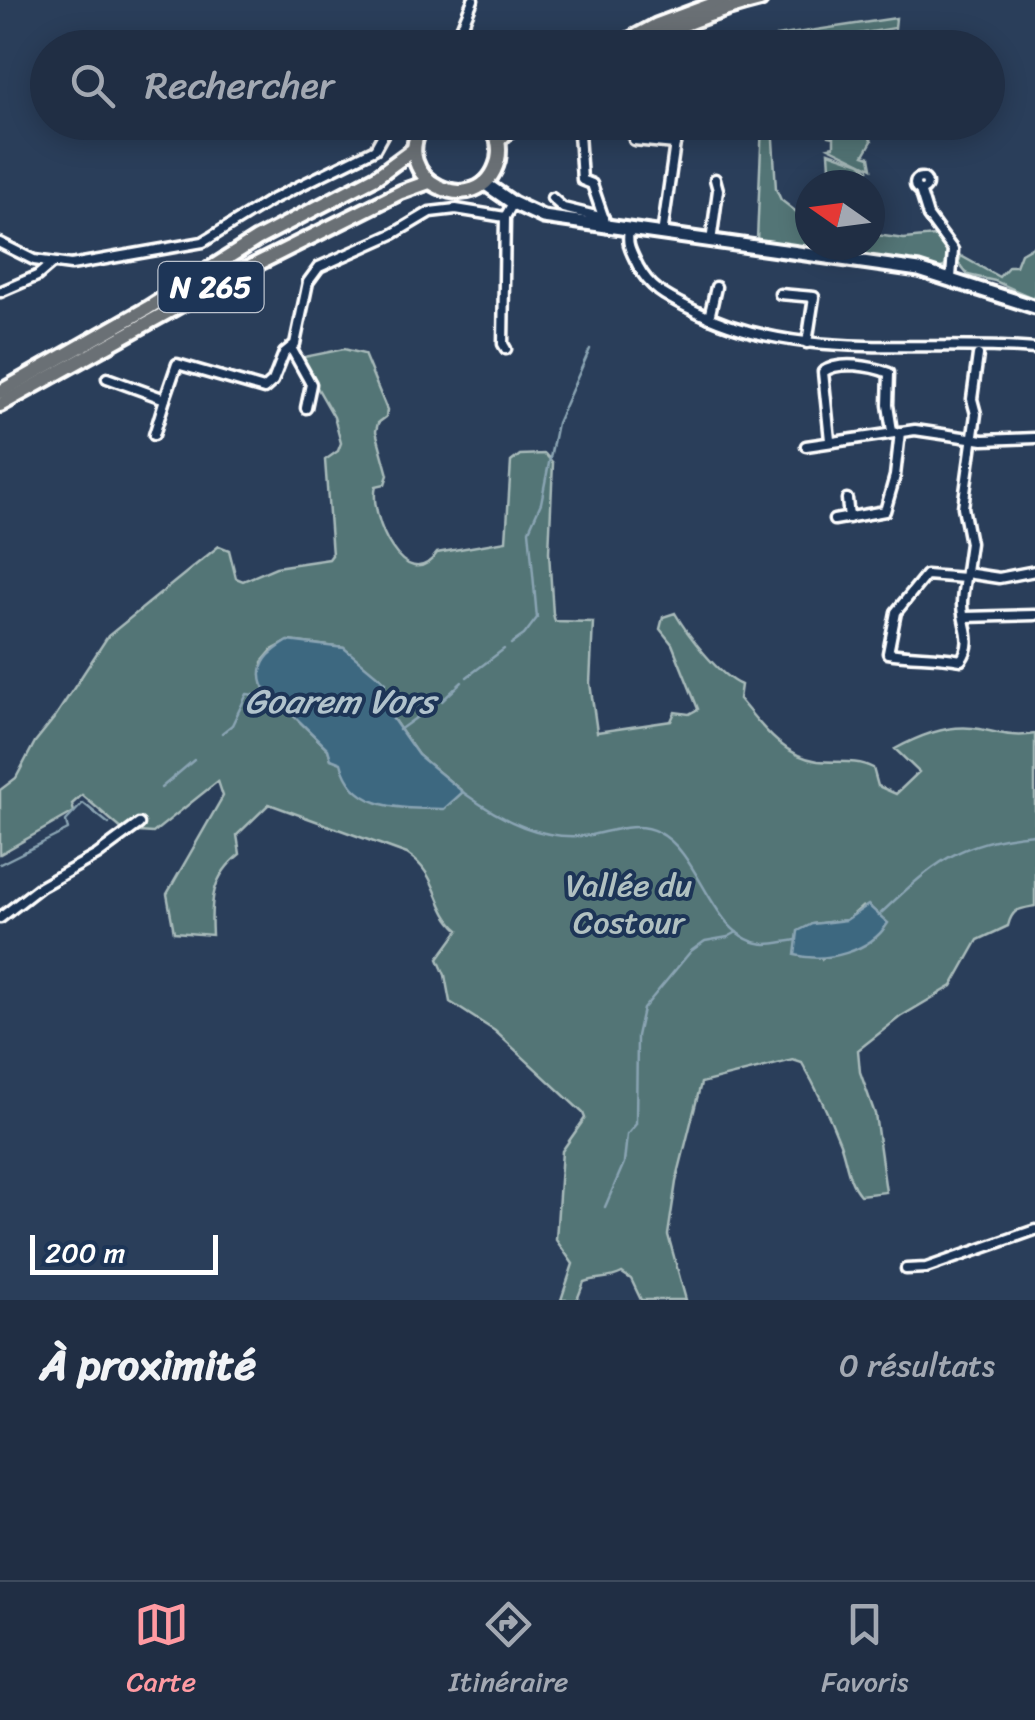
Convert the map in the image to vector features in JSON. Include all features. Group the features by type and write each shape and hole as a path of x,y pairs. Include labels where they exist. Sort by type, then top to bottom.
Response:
{"highway":[{"path":"648,30 724,0"},
{"path":"671,30 760,0"},
{"path":"416,140 417,164 429,182 462,192 484,183 497,164 498,141"},
{"name":"N 265","path":"0,392 148,308 257,239 376,177 414,150"},
{"name":"N 265","path":"0,406 227,279 400,192 429,182"}],"main road":[{"path":"484,183 543,217 606,223 711,242 795,248"},
{"path":"866,260 951,278 1035,307"}],"street":[{"path":"460,30 473,0"},
{"path":"0,243 18,254 51,264 89,265 203,242 271,200 375,149 380,140"},
{"path":"579,140 582,180 592,184 606,223"},
{"path":"634,140 675,144"},
{"path":"662,235 676,140"},
{"path":"711,242 718,190 715,179"},
{"path":"920,190 928,216 953,250 951,278"},
{"path":"552,198 564,208 606,223"},
{"path":"506,349 505,217 513,203"},
{"path":"154,434 177,364 264,389 273,382 284,353 297,336 308,282 319,267 438,210 505,217"},
{"path":"629,230 627,242 645,282 709,318 744,332 807,343 1035,349"},
{"path":"0,292 37,276 51,264"},
{"path":"709,318 716,287"},
{"path":"780,294 814,296 807,343"},
{"path":"291,348 311,384 306,408"},
{"path":"978,355 972,399 976,414 962,507 970,543 965,575 962,607 969,634 967,651 961,660 931,654 888,654 896,612 926,574 965,575 998,578 1035,571"},
{"path":"830,440 823,372 828,367 846,366 889,373 896,432 895,476 886,511 834,520"},
{"path":"107,378 165,399"},
{"path":"806,446 914,430 972,438 1035,438"},
{"path":"847,498 849,518"},
{"path":"964,617 1035,615"},
{"path":"0,918 40,887 97,856 139,824"},
{"path":"906,1269 926,1268 1035,1230"}],"green space":[{"path":"896,18 895,28 883,30 816,30"},
{"path":"761,140 773,140 776,189 781,200 795,211 795,246 757,240"},
{"path":"834,140 871,140 864,155 870,157 872,168 829,147 834,146"},
{"path":"829,152 861,163 868,170 830,170"},
{"path":"885,236 935,236 945,244 949,265 941,268 885,259"},
{"path":"1035,245 1035,299 995,281 968,275 958,263 961,256 999,277 1009,266 1016,266 1021,253"},
{"name":"Vallée du Costour","path":"344,349 364,354 387,410 376,431 388,475 385,484 376,486 378,515 392,548 413,566 425,564 437,553 506,541 511,462 520,455 545,454 553,463 549,552 553,614 555,621 593,622 590,683 597,732 671,721 675,712 689,714 698,709 672,644 660,629 663,617 675,613 714,664 741,685 739,699 783,746 818,761 867,765 873,768 878,786 896,794 919,772 895,749 915,739 958,728 1035,734 1035,906 1017,911 1008,926 978,940 952,986 900,1017 858,1050 860,1072 875,1114 886,1192 860,1195 856,1189 832,1122 802,1063 793,1060 701,1083 676,1182 668,1235 686,1300 641,1300 631,1279 622,1273 584,1282 577,1300 561,1300 573,1264 556,1240 562,1151 585,1118 495,1031 450,1002 438,959 459,930 418,862 407,854 269,804 237,835 240,854 224,871 215,890 212,935 174,932 167,894 223,796 218,781 153,833 124,831 82,795 72,804 74,812 0,854 0,790 16,778 35,742 108,636 219,546 229,550 236,578 243,581 276,567 329,559 332,555 325,460 338,451 341,443 334,417 302,361 304,357","holes":["289,641 344,648 418,755 463,792 331,759 328,749 263,686 262,662 272,650","863,906 822,959 812,924 847,920"]}],"water":[{"name":"Goarem Vors","path":"288,641 344,648 385,682 383,705 418,755 463,792 444,809 382,804 356,791 341,763 331,759 328,749 263,686 263,665 270,654"},
{"path":"868,905 888,923 870,941 833,956 795,955 798,931 812,924 846,920"}],"waterway":[{"path":"511,644 537,618 529,530 541,503 557,423 590,349"},
{"path":"467,677 504,649"},
{"path":"442,701 462,682"},
{"path":"222,733 232,725 247,694 275,708"},
{"path":"399,730 434,705"},
{"path":"161,788 194,760"},
{"path":"464,793 508,820 539,832 573,836 633,827 658,832 686,858 733,929 766,944 797,940"},
{"path":"0,864 68,830 66,821 83,803 109,824"},
{"path":"879,915 948,858 986,842 1035,834"},
{"path":"605,1207 624,1163 627,1135 636,1124 637,1036 643,1009 691,951 705,941 737,932"}]}
